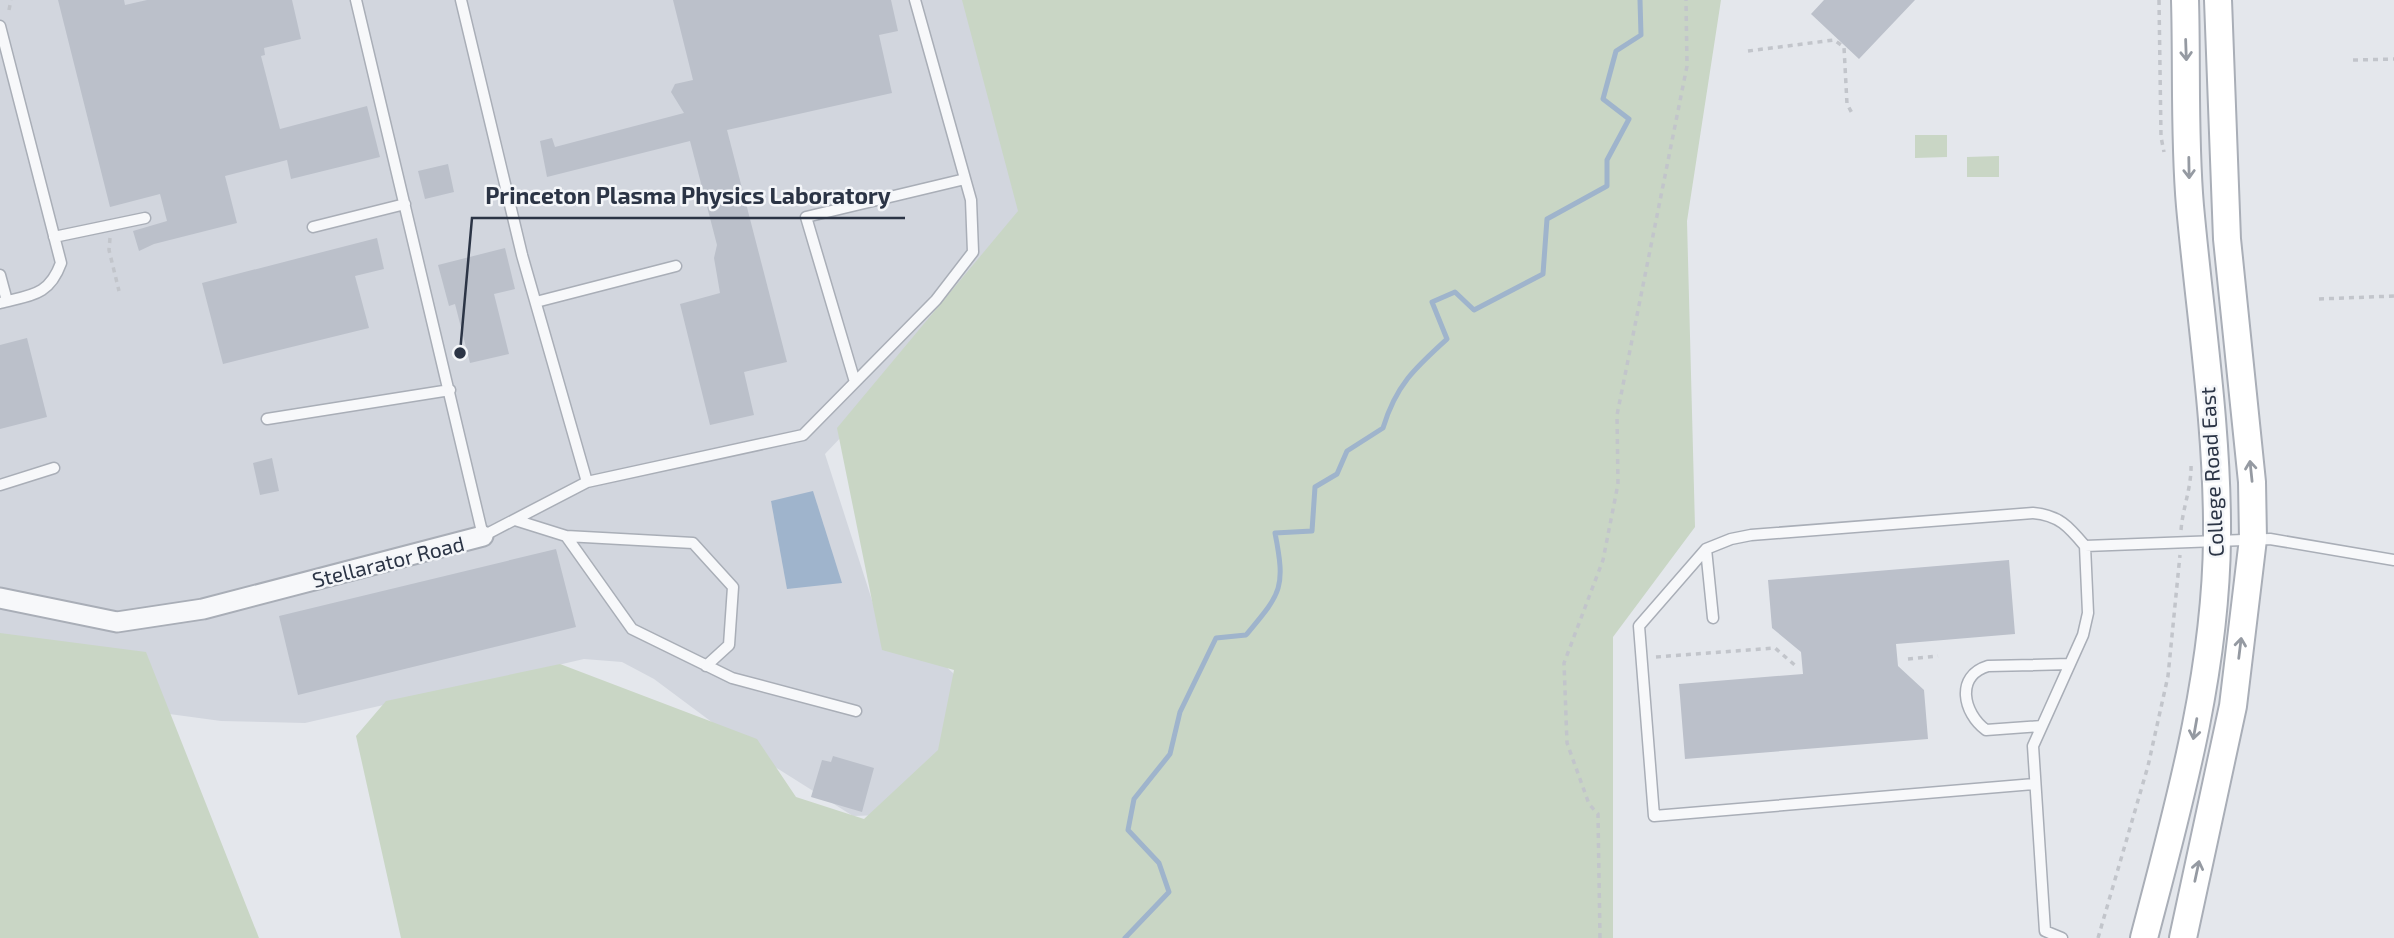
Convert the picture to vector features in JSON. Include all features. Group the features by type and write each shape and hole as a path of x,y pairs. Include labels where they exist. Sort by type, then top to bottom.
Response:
{"street":[{"name":"College Road East","path":"2144,938 2194,733 2213,609 2217,540 2215,473 2190,202 2185,0"},
{"name":"College Road East","path":"2183,938 2233,706 2253,539 2252,482 2227,239 2218,0"},
{"name":"Stellarator Road","path":"0,598 117,622 203,608 483,536"}],"lane":[{"name":"Stellarator Road","path":"356,0 483,536"},
{"path":"461,0 536,302 587,481"},
{"path":"483,536 587,481 803,435 936,300 974,252 971,200 915,0"},
{"path":"0,26 61,262 54,281 41,292 4,302 0,275"},
{"path":"855,382 806,217 965,179"},
{"path":"313,227 405,204"},
{"path":"54,237 145,218"},
{"path":"536,302 676,266"},
{"path":"267,418 450,390"},
{"path":"0,485 54,468"},
{"path":"2035,784 1654,816 1639,626 1706,549 1751,535 2034,513 2051,514 2064,522 2085,546 2088,613 2083,635 2033,746 2044,935 2062,938"},
{"path":"515,520 566,536 694,543 733,587 729,645 706,666"},
{"path":"566,536 632,629 732,678 856,711"},
{"path":"2085,546 2270,538 2394,560"},
{"path":"1706,549 1713,618"},
{"path":"2042,726 1986,730 1969,713 1966,702 1970,679 1977,670 1988,667 2070,664"}],"path":[{"path":"9,10 11,0"},
{"path":"1600,938 1598,814 1589,804 1567,743 1564,663 1603,560 1618,484 1617,415 1687,66 1686,0"},
{"path":"2159,0 2161,137 2165,156"},
{"path":"1748,51 1834,40 1844,47 1847,104 1853,116"},
{"path":"2353,60 2394,59"},
{"path":"111,225 109,250 119,291"},
{"path":"2319,299 2394,296"},
{"path":"2098,938 2148,766 2168,676 2183,505 2192,484 2191,458"},
{"path":"1656,657 1775,648 1797,667"},
{"path":"1909,659 1938,656"}],"shaded area":[{"path":"0,0 1092,0 1016,253 825,454 879,622 919,642 953,673 968,706 971,751 883,815 853,816 756,755 654,679 622,662 584,659 305,723 221,721 162,713 0,672"}],"green space":[{"path":"962,0 1721,0 1687,221 1695,527 1613,637 1613,938 401,938 356,736 386,701 560,664 757,739 796,797 864,819 938,750 954,670 882,650 837,428 1018,211"},
{"path":"1915,135 1947,135 1947,157 1915,158"},
{"path":"1999,156 1999,177 1967,177 1967,157"},
{"path":"0,633 146,652 259,938 0,938"}],"water":[{"path":"813,491 842,583 787,589 771,501"}],"building":[{"path":"58,0 124,0 125,5 147,0 292,0 301,39 264,48 265,55 261,56 280,129 367,106 380,157 291,179 287,160 225,176 237,223 154,244 139,251 133,231 167,221 160,194 110,207"},
{"path":"673,0 891,0 898,31 879,35 892,93 727,130 787,362 744,372 754,415 710,425 680,304 720,293 714,258 717,245 690,141 547,177 540,141 552,138 555,147 684,113 671,92 675,84 693,80"},
{"path":"1824,0 1915,0 1859,59 1811,14"},
{"path":"448,164 454,192 425,199 418,171"},
{"path":"377,238 384,269 355,276 369,328 223,364 202,283"},
{"path":"505,248 515,289 494,294 509,354 470,363 455,304 449,306 438,265"},
{"path":"27,338 47,417 0,429 0,345"},
{"path":"272,458 279,491 260,495 253,463"},
{"path":"556,549 576,627 298,695 279,616"},
{"path":"2009,560 2015,634 1896,644 1898,666 1924,690 1928,739 1685,759 1679,684 1803,674 1801,652 1772,628 1768,580"},
{"path":"833,756 874,768 862,812 811,797 822,760 831,762"}],"waterway":[{"path":"1125,938 1169,892 1159,863 1128,830 1134,799 1170,754 1180,712 1216,638 1246,635 1267,609 1278,589 1280,579 1275,533 1312,531 1315,487 1337,474 1347,451 1383,428 1394,400 1408,378 1447,339 1432,302 1455,292 1474,310 1543,274 1547,219 1607,186 1607,160 1629,119 1603,99 1616,51 1641,35 1640,0"}],"place":[{"name":"Princeton Plasma Physics Laboratory","path":"460,353"}]}
